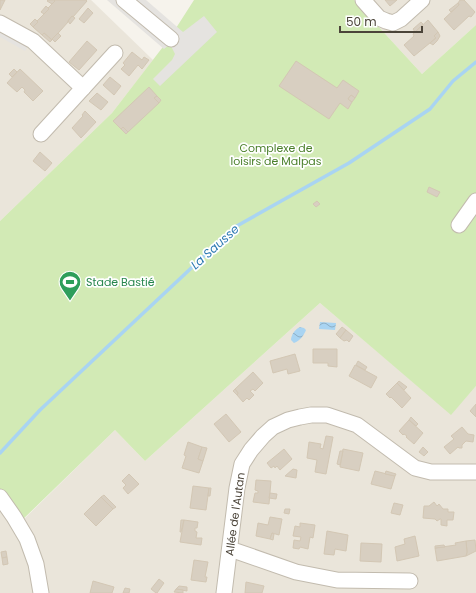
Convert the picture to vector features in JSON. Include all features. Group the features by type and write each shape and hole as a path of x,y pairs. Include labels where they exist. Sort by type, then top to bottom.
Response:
{"street":[{"path":"124,0 171,39"},
{"path":"363,0 379,18 393,22 401,19 422,0"},
{"path":"0,23 33,41 83,88"},
{"path":"41,134 115,53"},
{"path":"458,224 476,201"},
{"name":"Allée de l'Autan","path":"224,593 237,488 242,464 251,450 273,427 300,417 327,415 357,425 415,468 431,472 476,472"},
{"path":"0,497 14,516 27,539 36,564 41,593"},
{"path":"230,549 296,572 337,580 410,581"}],"shaded area":[{"path":"0,0 91,0 153,60 112,113 0,221"},
{"path":"107,0 146,0 183,32 204,16 217,32 160,86 153,79 172,60 175,54 170,44 164,49"},
{"path":"354,0 476,0 476,25 422,74"},
{"path":"0,28 29,45 25,51 0,37"},
{"path":"320,303 451,414 476,386 476,593 0,593 0,498 19,524 115,430 145,461"}],"green space":[{"name":"Complexe de loisirs de Malpas","path":"194,0 354,0 422,74 476,25 476,386 451,415 320,303 145,461 115,430 18,524 0,498 0,221 112,113 169,39"}],"water":[{"path":"320,322 336,323 335,330 319,329"},
{"path":"300,327 306,330 302,338 294,343 291,340 292,336"}],"building":[{"path":"0,0 5,0 0,10"},
{"path":"54,0 87,1 52,40 44,33 42,35 33,27 49,9 48,8 55,1"},
{"path":"385,0 397,0 390,6"},
{"path":"460,0 464,0 475,12 454,30 444,19 459,5 458,3"},
{"path":"47,1 55,1 52,4"},
{"path":"458,3 459,5 451,12 449,10"},
{"path":"46,6 49,9 44,14 41,12"},
{"path":"88,8 93,13 84,23 79,19"},
{"path":"72,16 75,18 70,24 68,21"},
{"path":"35,19 38,22 33,27 30,24"},
{"path":"428,20 438,32 434,36 436,38 414,56 404,45"},
{"path":"421,22 423,24 415,32 413,29"},
{"path":"438,32 440,36 433,45 430,43 436,38 434,36"},
{"path":"44,33 52,40 50,42 42,35"},
{"path":"58,33 61,36 55,42 52,39"},
{"path":"87,41 97,50 79,70 69,62"},
{"path":"132,52 142,60 144,57 149,60 142,69 138,65 129,76 121,69 125,65 123,63"},
{"path":"296,61 337,88 343,80 359,91 355,98 351,95 348,99 352,102 348,109 340,103 329,119 279,86"},
{"path":"14,69 17,72 12,77 9,74"},
{"path":"20,69 43,91 33,101 24,92 25,90 22,87 17,92 7,83"},
{"path":"110,77 121,86 114,95 103,85"},
{"path":"149,87 157,96 154,98 159,103 128,132 123,127 121,129 113,121"},
{"path":"97,93 108,102 101,110 89,101"},
{"path":"351,95 355,98 352,102 348,99"},
{"path":"157,96 161,100 159,103 154,98"},
{"path":"85,111 96,122 81,138 72,128 83,116 82,115"},
{"path":"123,127 128,132 126,134 121,129"},
{"path":"40,152 52,163 45,171 33,161"},
{"path":"429,187 440,192 437,197 427,192"},
{"path":"317,201 320,204 316,207 313,204"},
{"path":"342,327 346,330 340,338 336,334"},
{"path":"346,330 353,336 349,342 340,338"},
{"path":"313,349 337,349 337,367 328,366 328,363 313,363"},
{"path":"295,354 300,371 288,374 287,369 273,373 270,361"},
{"path":"358,361 367,367 365,370 356,365"},
{"path":"355,365 377,377 371,388 349,376"},
{"path":"253,372 263,383 255,391 253,389 250,391 254,395 249,400 247,398 243,402 237,395 238,393 235,389"},
{"path":"399,381 407,387 404,390 397,383"},
{"path":"397,383 411,398 402,408 386,394"},
{"path":"235,389 238,393 237,395 233,391"},
{"path":"476,404 476,417 470,411"},
{"path":"226,414 241,432 229,442 214,424"},
{"path":"411,417 418,424 416,426 409,420"},
{"path":"409,420 423,433 414,444 406,437 407,436 404,434 403,435 399,431"},
{"path":"462,427 468,434 474,435 473,442 466,441 462,445 462,448 458,447 450,454 444,447 454,439 451,436"},
{"path":"326,436 333,437 326,474 315,472 317,460 307,458 309,442 321,444 320,448 323,449"},
{"path":"188,442 202,447 198,459 203,461 199,473 182,468"},
{"path":"202,447 207,448 203,461 198,459"},
{"path":"423,447 428,452 424,456 419,452"},
{"path":"284,449 292,459 280,470 277,466 275,468 274,466 271,468 267,463"},
{"path":"343,449 363,453 359,471 340,467"},
{"path":"340,451 343,451 340,465 337,464"},
{"path":"293,469 297,470 296,478 285,476"},
{"path":"375,471 395,476 391,489 371,484"},
{"path":"386,471 396,474 395,476 385,474"},
{"path":"129,474 139,484 128,494 123,488 126,485 122,481"},
{"path":"256,480 271,481 269,504 253,502 255,493 258,493 258,491 255,490"},
{"path":"193,486 209,488 206,510 190,508"},
{"path":"209,488 211,488 210,496 208,496"},
{"path":"270,493 277,494 276,499 269,498"},
{"path":"104,495 116,507 113,509 101,497"},
{"path":"101,497 113,509 96,526 84,514"},
{"path":"434,502 437,506 439,504 443,509 448,509 448,512 454,512 453,520 447,520 447,526 441,525 441,519 437,521 435,519 423,518 424,506 429,506"},
{"path":"394,503 403,505 400,515 391,513"},
{"path":"285,509 290,509 289,514 284,513"},
{"path":"270,517 282,519 279,535 272,533 270,539 256,536 258,523 268,525"},
{"path":"181,520 184,520 180,532"},
{"path":"184,520 198,522 195,531 197,532 196,538 202,538 201,545 180,542"},
{"path":"300,523 315,525 313,538 310,537 308,549 300,547 299,549 293,548 294,540 300,541 301,537 293,536 295,526 300,527"},
{"path":"327,531 348,535 346,551 335,549 334,555 324,554"},
{"path":"272,533 274,534 273,540 270,539"},
{"path":"415,536 419,556 397,561 395,547 405,544 404,539"},
{"path":"475,540 476,551 466,556 466,541"},
{"path":"466,541 466,556 437,561 435,548 456,545 455,543"},
{"path":"361,543 382,544 381,562 360,561"},
{"path":"444,545 445,547 435,548 435,546"},
{"path":"6,551 7,557 2,558 1,552"},
{"path":"7,557 8,564 3,565 2,558"},
{"path":"194,560 208,562 205,577 207,577 206,582 191,580"},
{"path":"159,579 164,583 156,593 151,589"},
{"path":"93,581 114,587 112,593 90,593"},
{"path":"246,582 264,586 262,593 245,593"},
{"path":"179,586 187,587 187,591 176,589"},
{"path":"125,588 130,589 129,593 123,593"},
{"path":"176,589 183,590 183,593 174,592"}],"waterway":[{"name":"La Sausse","path":"0,453 40,410 235,227 349,163 430,109 453,81 476,62"}],"place":[{"name":"Stade Bastié","path":"70,302"}]}
